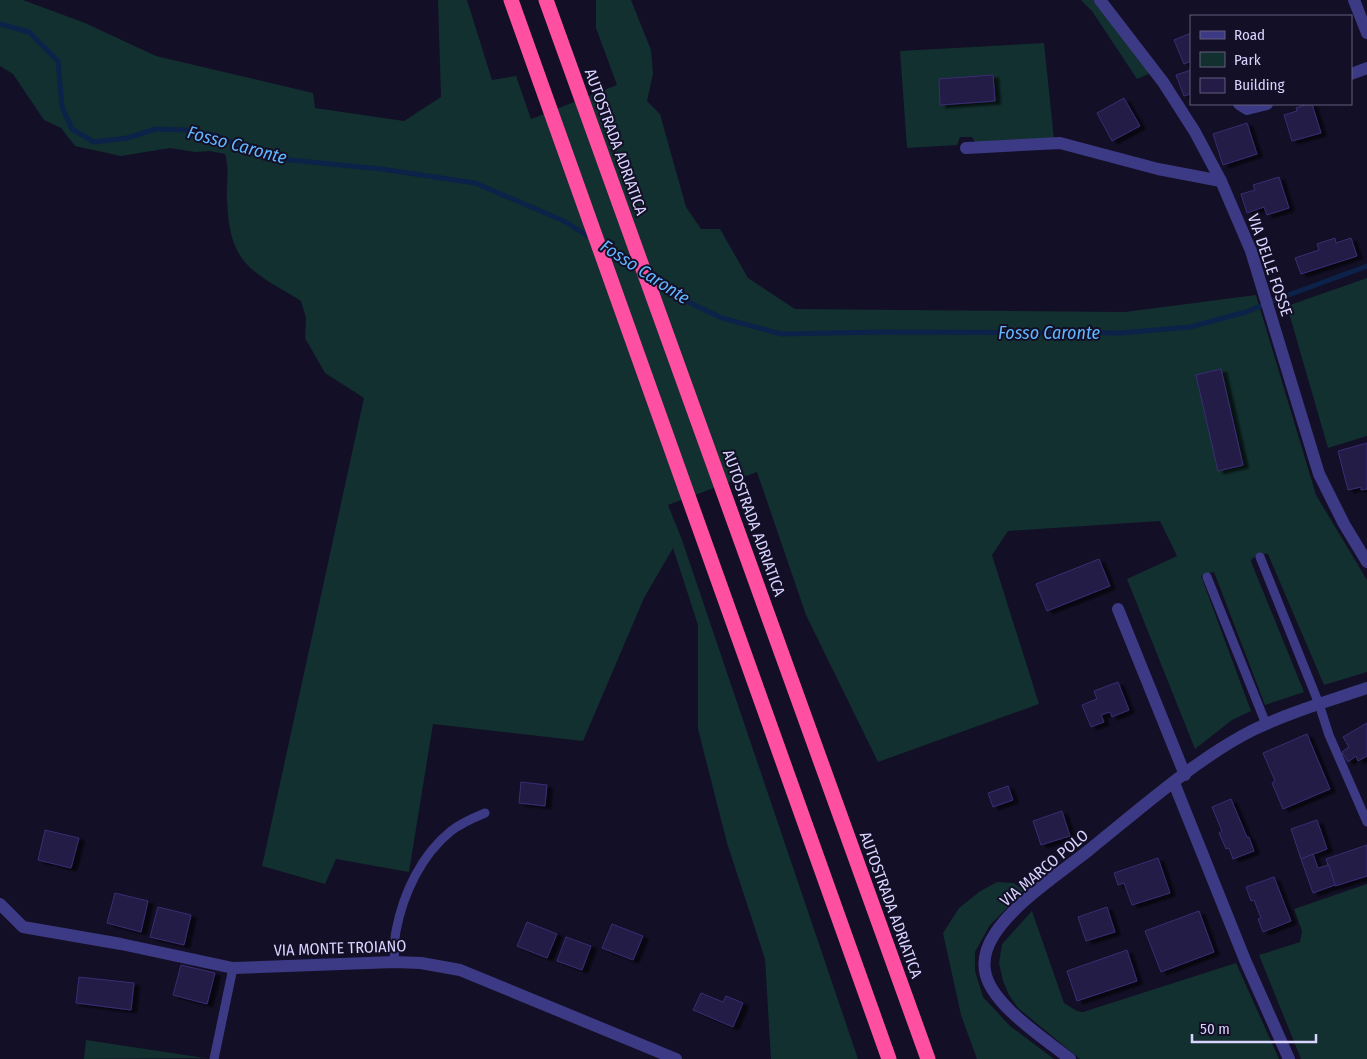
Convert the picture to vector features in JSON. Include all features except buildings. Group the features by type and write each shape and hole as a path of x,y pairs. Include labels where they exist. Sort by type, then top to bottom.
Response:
{"highway":[{"path":"511,0 889,1059"},
{"name":"AUTOSTRADA ADRIATICA","path":"546,0 728,500 928,1059"}],"street":[{"name":"VIA DELLE FOSSE","path":"1100,0 1163,82 1195,132 1221,181 1251,251 1319,474 1344,524 1367,562"},
{"path":"1354,0 1367,34"},
{"path":"1352,74 1367,68"},
{"path":"1240,105 1248,108 1262,105"},
{"path":"966,148 1060,144 1158,169 1221,181"},
{"path":"1118,609 1185,774"},
{"name":"VIA MARCO POLO","path":"1070,1059 1006,1007 990,987 985,971 986,952 994,935 1028,899 1185,774 1225,746 1266,724 1367,688"},
{"path":"1174,783 1245,960 1289,1059"},
{"name":"VIA MONTE TROIANO","path":"0,904 22,927 121,944 233,968 421,962 460,970 676,1059"}],"lane":[{"path":"1260,558 1319,704 1329,735 1367,822"},
{"path":"1207,576 1266,724"},
{"path":"394,962 395,933 403,902 419,869 436,845 452,831 466,821 485,813"},
{"path":"214,1059 233,968"}],"green space":[{"path":"0,0 23,0 85,23 156,56 313,93 315,108 404,121 441,97 438,0 467,0 492,80 516,76 531,119 617,85 596,28 596,0 631,0 651,50 653,74 647,101 660,114 686,207 701,229 720,229 748,278 795,309 1125,312 1256,295 1316,495 1367,580 1367,672 1324,685 1268,554 1259,555 1251,560 1252,564 1304,692 1265,705 1214,572 1201,576 1251,711 1232,720 1195,749 1127,579 1177,556 1160,521 1008,531 992,555 1039,704 878,762 806,615 757,472 668,505 682,540 858,1059 771,1059 765,959 727,843 698,729 698,625 673,548 644,598 583,741 433,724 409,872 336,859 325,884 262,866 364,398 325,373 305,338 306,318 301,301 258,274 243,260 238,252 231,233 229,219 228,177 225,154 170,148 121,156 75,146 61,128 44,120 13,74 0,66"},
{"path":"1081,0 1095,0 1151,73 1137,79 1092,11"},
{"path":"1044,43 1054,139 976,144 972,137 960,137 957,145 907,148 900,51","holes":["993,75 995,101 941,105 939,79"]},
{"path":"1367,278 1367,436 1328,448 1287,306"},
{"path":"997,882 1014,883 1024,891 990,925 975,952 975,971 983,997 1010,1026 1054,1059 977,1059 961,1015 943,933 959,908 979,892"},
{"path":"1367,884 1367,1059 1301,1059 1259,955 1300,942 1302,931 1294,909"},
{"path":"1032,911 1064,1003 1077,1011 1083,1012 1236,963 1279,1059 1080,1059 1018,1008 1009,995 1003,981 999,963 1002,944"},
{"path":"86,1040 205,1058 84,1059"}],"waterway":[{"name":"Fosso Caronte","path":"0,24 29,32 58,61 62,107 72,129 94,142 127,138 156,129 187,130 218,136 270,158 381,169 475,183 564,221 591,238"},
{"name":"Fosso Caronte","path":"603,245 638,266"},
{"name":"Fosso Caronte","path":"648,272 658,277 682,299 722,318 781,334 883,332 1121,333 1190,327 1246,312 1367,266"}]}
